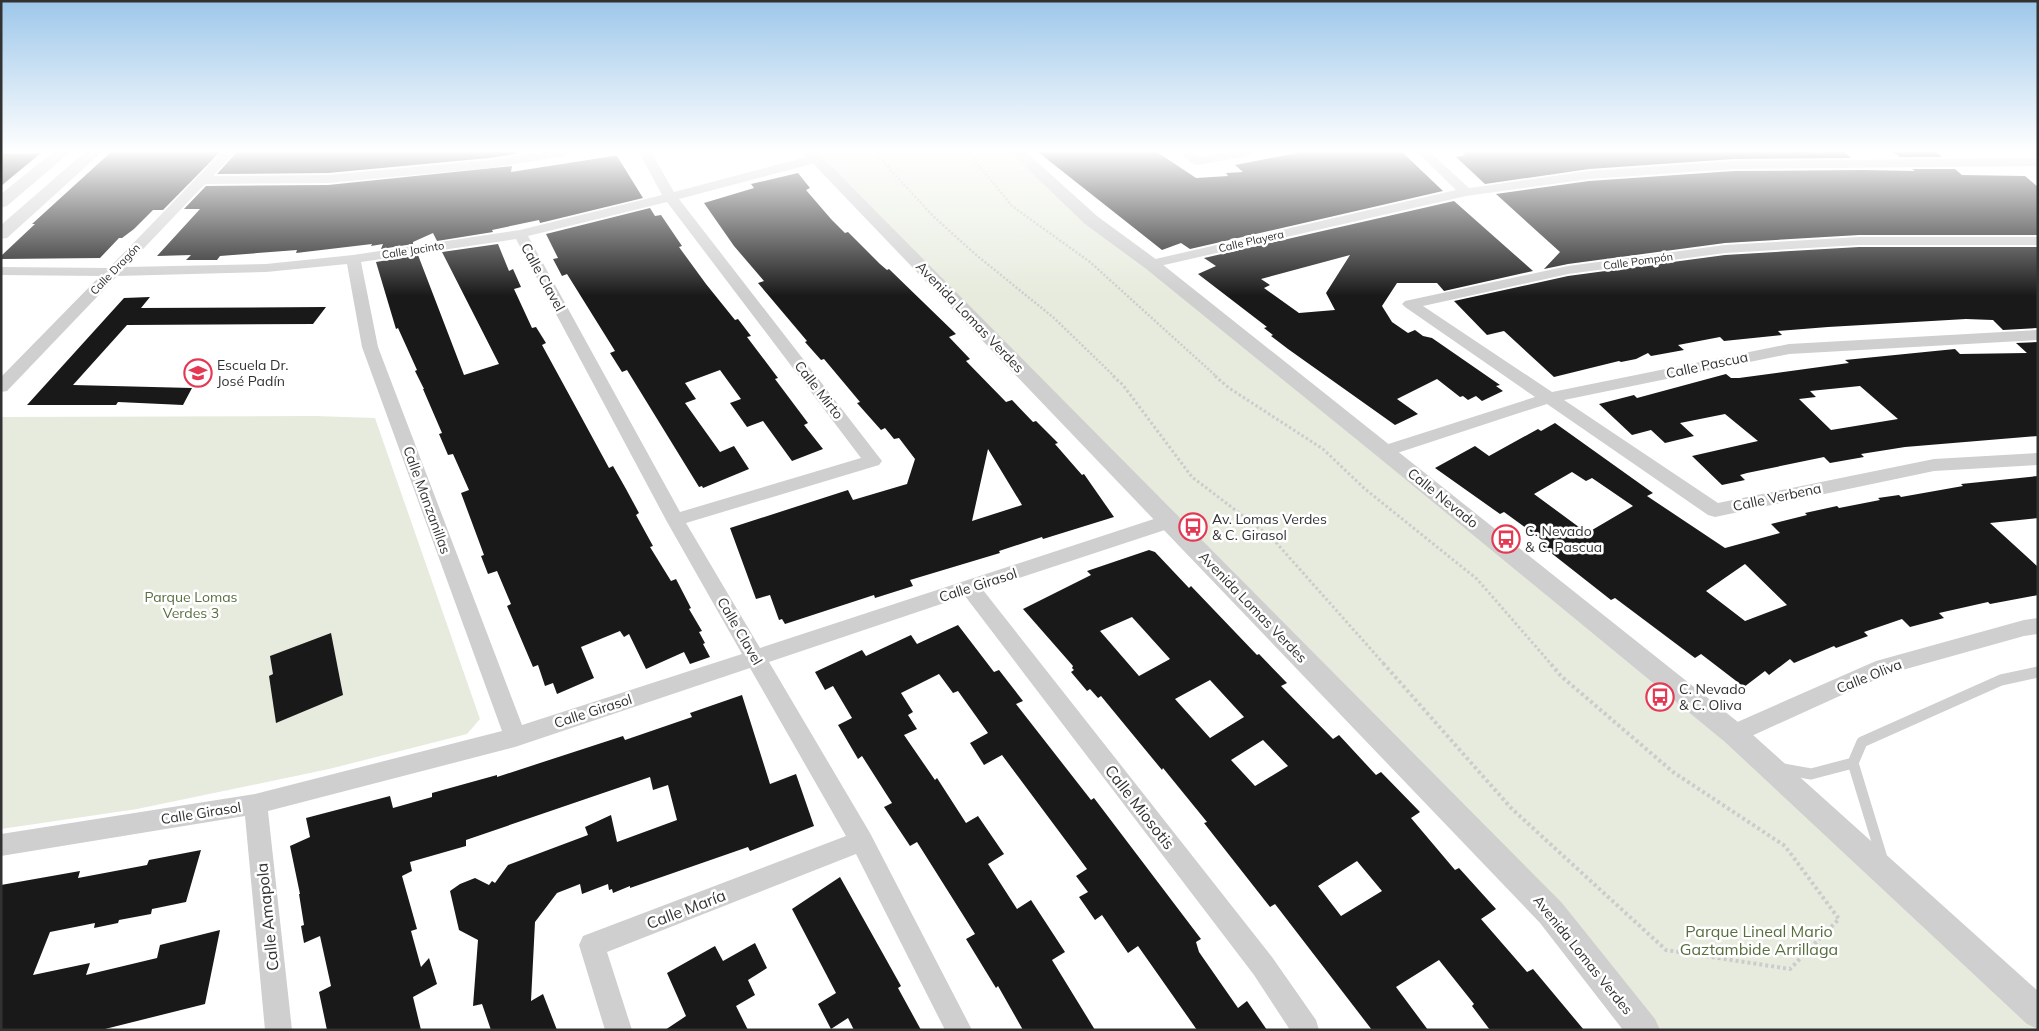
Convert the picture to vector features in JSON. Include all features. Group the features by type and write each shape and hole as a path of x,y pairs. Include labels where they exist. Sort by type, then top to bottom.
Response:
{"street":[{"path":"1,234 39,200"},
{"name":"Calle Dragón","path":"1,386 182,200"},
{"name":"Calle Jacinto","path":"1,271 112,272 266,268 353,260 520,234 657,200"},
{"name":"Calle Mirto","path":"672,200 873,461 676,520"},
{"name":"Avenida Lomas Verdes","path":"856,200 1551,913 1644,1030"},
{"name":"Calle Nevado","path":"1069,200 1091,220 1151,264 1385,451 1734,734 2038,1013"},
{"name":"Calle Playera","path":"1151,264 1431,200"},
{"name":"Calle Clavel","path":"520,234 676,520 862,841 959,1030"},
{"name":"Calle Pompón","path":"1549,398 1410,304 1568,270 1725,249 1859,241 2038,241"},
{"name":"Calle Manzanillas","path":"353,260 370,347 515,737"},
{"name":"Calle Pascua","path":"1385,451 1549,398 1789,349 2038,336"},
{"name":"Calle Verbena","path":"1549,398 1714,510 1934,465 2038,459"},
{"name":"Calle Girasol","path":"1,845 255,804 515,737 1170,521"},
{"name":"Calle Miosotis","path":"970,588 1263,966 1306,1030"},
{"name":"Calle Oliva","path":"1734,734 1883,667 2024,628 2038,626"},
{"name":"Calle Amapola","path":"255,804 277,1029"},
{"name":"Calle María","path":"619,1030 592,945 862,841"}],"lane":[{"path":"1888,876 1853,763 1862,742 2001,680 2038,672"},
{"path":"1769,766 1811,774 1853,763"}],"path":[{"path":"918,200 974,254 1054,318 1122,385 1192,477 1272,538 1511,808 1666,950 1790,969 1839,919 1785,846 1672,772 1561,676 1477,579 1365,489 1323,449 1229,388 1090,262 1012,206 1007,200"}],"green space":[{"name":"Parque Lineal Mario Gaztambide Arrillaga","path":"855,200 1069,200 1091,220 1734,734 2038,1013 2038,1030 1644,1030"},
{"name":"Parque Lomas Verdes 3","path":"315,416 375,418 480,719 467,734 329,769 137,809 1,829 1,417"}],"building":[{"path":"58,200 173,200 163,210 153,210 134,229 122,238 119,238 100,258 1,259 1,256 35,224 32,224"},
{"path":"193,200 634,200 540,223 539,220 492,230 493,232 437,241 433,233 413,242 413,244 381,249 383,244 371,246 372,244 296,253 297,250 220,256 217,260 186,260 191,255 157,256 200,209 184,209"},
{"path":"714,200 815,200 845,233 848,232 880,264 887,270 889,269 956,334 949,337 970,359 966,361 1006,402 1012,400 1033,422 1036,421 1058,443 1055,444 1082,475 1084,474 1114,517 1043,539 1042,537 999,551 1000,553 910,580 913,586 875,598 874,595 785,624 782,619 779,620 770,595 756,599 730,528 848,490 853,500 907,484 915,459 899,438 894,439 885,428 881,430 857,403 860,402 824,359 821,360 805,342 807,341 758,283 764,281 734,246 704,203","holes":["988,449 1022,505 972,521"]},
{"path":"1099,200 1403,200 1190,249 1181,243 1162,250"},
{"path":"1503,200 2038,200 2038,235 1859,235 1725,243 1568,264 1544,269 1560,252"},
{"path":"1454,201 1533,271 1444,291 1437,283 1397,283 1382,306 1392,322 1408,333 1415,330 1423,336 1432,338 1500,385 1496,386 1503,391 1482,401 1476,396 1468,400 1463,396 1460,397 1437,379 1397,399 1418,414 1395,425 1271,336 1273,335 1264,328 1267,327 1198,274 1216,266 1204,258","holes":["1350,255 1326,293 1335,310 1299,313 1264,288 1270,285 1261,279"]},
{"path":"650,208 655,216 661,215 682,246 679,247 706,284 735,320 738,319 751,336 747,337 778,378 775,379 808,423 804,425 823,449 792,461 763,421 747,427 730,403 741,399 720,370 685,383 696,399 685,403 720,452 734,446 749,469 703,488 702,486 699,487 627,370 622,372 610,353 615,351 567,274 562,276 553,259 558,258 546,234"},
{"path":"498,244 509,271 513,269 521,287 514,289 532,328 536,327 546,343 542,345 609,468 613,466 639,513 636,515 653,546 650,547 671,581 676,579 691,608 689,609 702,631 699,632 710,657 690,664 684,652 646,669 629,634 624,637 620,631 581,647 594,678 557,694 553,683 545,686 538,665 533,667 507,606 511,604 497,571 488,574 481,556 484,555 461,493 469,490 453,454 448,455 439,434 442,433 415,371 417,370 398,328 396,329 376,262 418,255 464,375 499,364 442,252"},
{"path":"1859,247 2038,247 2038,328 2003,330 1993,320 1966,319 1778,331 1782,335 1724,341 1720,337 1678,345 1684,350 1651,356 1648,353 1636,359 1619,361 1554,377 1504,331 1487,335 1454,301 1568,276 1725,255"},
{"path":"150,297 141,308 326,307 313,324 127,325 73,385 192,388 183,405 118,402 116,405 27,405 124,298"},
{"path":"2038,342 2038,436 1905,447 1861,454 1864,457 1830,463 1824,457 1747,473 1740,475 1745,480 1722,485 1692,456 1758,441 1725,414 1680,423 1694,436 1665,443 1651,430 1632,435 1599,404 1634,395 1637,398 1726,374 1731,378 1739,378 1849,363 1845,360 1955,349 1960,354 2027,353 2016,343","holes":["1860,386 1898,419 1831,430 1799,399 1816,397 1810,391"]},
{"path":"1555,423 1653,493 1647,496 1725,548 1780,533 1771,524 1807,515 1805,513 1880,500 1878,498 1899,495 1901,497 1963,486 1961,484 2038,476 2038,518 1990,523 2038,567 2038,595 1990,604 1988,602 1939,613 1944,618 1910,627 1902,619 1864,632 1868,636 1836,648 1834,646 1794,663 1790,659 1769,675 1765,671 1744,687 1701,654 1695,658 1615,598 1611,600 1541,545 1545,542 1504,512 1500,514 1435,468 1475,446 1489,456 1538,429 1541,431","holes":["1572,472 1586,481 1592,478 1633,506 1587,533 1534,494","1745,564 1787,605 1745,621 1706,591"]},
{"path":"1149,550 1155,552 1189,588 1191,586 1257,655 1259,654 1287,683 1281,686 1333,739 1339,735 1376,775 1381,772 1420,812 1411,818 1455,870 1459,868 1496,909 1481,919 1527,972 1533,969 1584,1030 1490,1030 1472,1006 1474,1004 1439,960 1396,987 1428,1030 1372,1030 1275,904 1270,907 1204,823 1207,822 1163,768 1162,770 1101,696 1098,698 1090,689 1087,691 1071,672 1074,670 1073,666 1023,609 1091,575 1087,571","holes":["1132,617 1170,659 1139,676 1100,631","1210,680 1244,717 1210,738 1175,699","1263,740 1288,766 1255,786 1231,760","1357,861 1382,891 1341,916 1318,886"]},
{"path":"958,625 994,672 999,670 1023,701 1016,704 1091,800 1094,798 1201,939 1196,942 1199,952 1238,1008 1247,1001 1267,1030 1197,1030 1138,946 1128,953 1102,915 1095,920 1079,897 1088,892 1076,876 1087,869 1002,755 984,765 970,743 988,733 958,691 953,693 939,674 901,693 913,712 908,715 917,729 904,735 935,780 937,778 966,823 978,816 1004,854 988,864 1017,909 1031,900 1065,952 1052,960 1095,1030 1023,1030 998,986 996,988 966,939 975,934 917,842 910,846 884,807 892,803 862,756 858,759 838,725 852,718 833,686 825,690 815,672 862,650 866,656 911,635 917,644"},
{"path":"331,633 343,695 276,723 269,676 273,674 270,656"},
{"path":"742,695 770,784 796,774 814,826 750,851 748,847 613,893 612,889 609,890 608,884 582,894 580,884 557,893 535,922 531,1001 543,994 557,1030 491,1030 482,1004 473,1006 478,940 459,930 450,891 460,884 475,878 489,885 492,881 495,883 508,865 588,835 585,827 611,815 617,842 677,820 668,785 653,790 650,777 466,840 466,846 410,862 412,871 402,876 417,929 411,931 421,967 429,958 437,984 413,997 421,1030 327,1030 319,992 331,986 320,936 304,943 301,926 304,925 300,894 290,846 310,837 306,818 390,796 393,808 432,797 432,793 497,775 497,777 623,736 625,740 692,717 690,713"},
{"path":"201,850 186,902 152,909 151,914 119,920 118,923 94,928 95,923 50,932 33,975 90,963 86,975 157,958 160,945 220,930 205,1004 101,1030 1,1030 1,885 80,871 78,878 147,865 149,860"},
{"path":"840,877 901,986 898,988 921,1030 854,1030 848,1018 831,1029 818,1004 836,993 792,909"},
{"path":"755,943 767,968 748,980 755,995 736,1006 748,1030 665,1030 686,1016 667,973 715,946 723,961"}],"place":[{"name":"Escuela Dr. José Padín","path":"198,373"},
{"name":"Av. Lomas Verdes & C. Girasol","path":"1193,527"},
{"name":"C. Nevado & C. Pascua","path":"1506,539"},
{"name":"C. Nevado & C. Oliva","path":"1660,697"}]}
